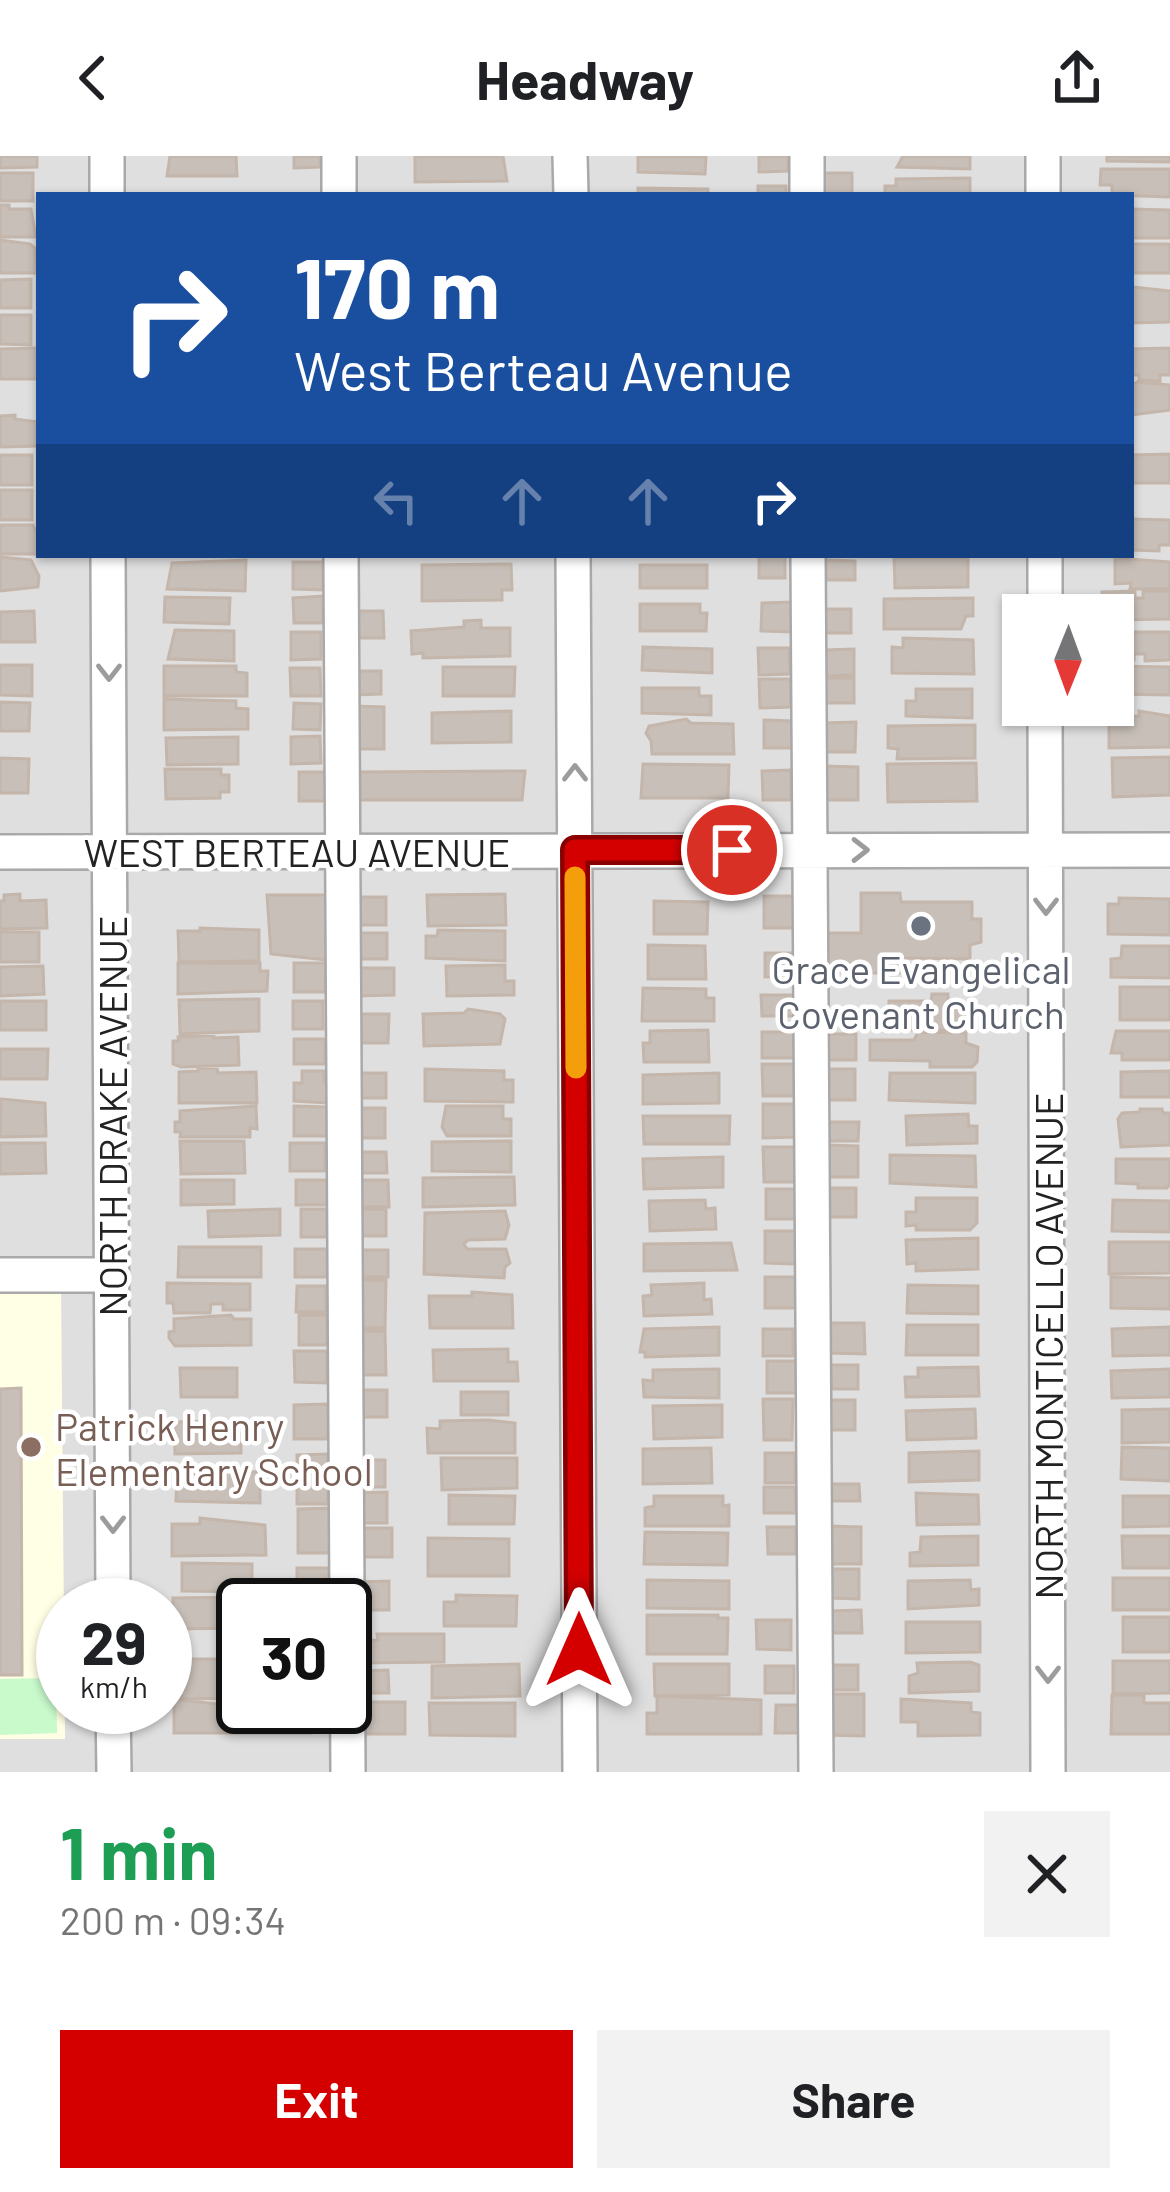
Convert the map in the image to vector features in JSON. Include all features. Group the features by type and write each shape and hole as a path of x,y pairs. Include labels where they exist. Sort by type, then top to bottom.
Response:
{"street":[{"path":"107,156 107,192"},
{"path":"339,156 339,192"},
{"path":"571,156 571,192"},
{"path":"807,156 807,192"},
{"path":"1043,156 1043,192"},
{"name":"NORTH DRAKE AVENUE","path":"109,558 113,1578"},
{"path":"341,558 347,1772"},
{"path":"573,558 580,1772"},
{"path":"808,558 816,1772"},
{"path":"1045,558 1045,594"},
{"name":"NORTH MONTICELLO AVENUE","path":"1045,726 1048,1772"},
{"name":"WEST BERTEAU AVENUE","path":"0,852 1170,850"},
{"path":"0,1275 111,1275"},
{"path":"113,1734 114,1772"}],"shaded area":[{"path":"0,156 1170,156 1170,1772 0,1772"},
{"name":"Patrick Henry Elementary School","path":"0,1288 61,1288 64,1578 36,1578 36,1734 65,1734 65,1739 0,1739"}],"green space":[{"path":"36,1678 36,1734 0,1735 0,1679"}],"building":[{"path":"0,156 37,156 37,167 0,168"},
{"path":"170,156 236,156 237,176 167,176"},
{"path":"294,156 320,156 320,167 294,168"},
{"path":"415,156 503,156 507,181 415,182"},
{"path":"638,156 706,157 705,174 638,172"},
{"path":"759,156 788,156 788,171 759,172"},
{"path":"903,156 970,156 970,169 897,167"},
{"path":"1107,156 1170,156 1170,162 1107,161"},
{"path":"1101,169 1170,169 1170,197 1112,192 1112,185 1100,185"},
{"path":"0,173 33,173 33,201 0,201"},
{"path":"820,173 852,173 852,192 820,192"},
{"path":"970,178 970,192 885,192 885,186 896,186 896,179"},
{"path":"758,186 786,186 786,192 758,192"},
{"path":"638,188 708,189 708,192 638,192"},
{"path":"0,205 31,209 36,237 0,237"},
{"path":"1134,209 1170,210 1170,238 1134,238"},
{"path":"0,240 35,248 36,273 0,273"},
{"path":"1134,244 1170,244 1170,273 1134,273"},
{"path":"31,279 31,308 0,308 0,280"},
{"path":"1134,287 1170,291 1170,322 1134,323"},
{"path":"0,315 31,315 31,345 0,344"},
{"path":"36,348 36,379 0,379 0,349"},
{"path":"1170,348 1170,375 1160,375 1160,381 1139,380 1134,375 1134,349"},
{"path":"1134,384 1170,385 1170,410 1134,415"},
{"path":"0,416 36,422 36,446 0,447"},
{"path":"1170,454 1170,483 1134,483 1134,455"},
{"path":"0,455 32,455 32,485 0,485"},
{"path":"0,490 32,490 32,520 0,520"},
{"path":"1134,519 1170,520 1170,545 1159,545 1159,551 1134,550"},
{"path":"0,525 33,525 36,554 0,554"},
{"path":"0,557 31,560 39,576 38,587 0,591"},
{"path":"759,558 785,558 785,578 759,578"},
{"path":"894,558 968,558 968,587 895,588"},
{"path":"1115,558 1170,562 1170,589 1130,589 1131,583 1115,584"},
{"path":"246,560 245,591 167,589 172,563"},
{"path":"826,560 855,561 855,580 826,580"},
{"path":"293,562 323,562 323,590 293,589"},
{"path":"511,564 512,590 502,590 502,600 422,601 422,565"},
{"path":"640,565 707,565 707,588 640,588"},
{"path":"1135,591 1135,598 1143,598 1143,591 1170,591 1170,619 1134,620 1134,594 1102,592"},
{"path":"323,596 323,623 294,623 293,598"},
{"path":"165,597 230,598 229,624 164,622"},
{"path":"973,598 973,616 966,616 961,629 884,629 884,599"},
{"path":"793,602 792,632 761,631 762,603"},
{"path":"640,604 700,604 700,613 707,613 706,631 640,631"},
{"path":"824,609 851,609 851,633 824,633"},
{"path":"34,611 35,642 0,642 0,612"},
{"path":"355,611 383,611 384,638 355,638"},
{"path":"481,620 481,628 510,628 510,656 423,658 423,653 412,654 411,631 464,627 464,621"},
{"path":"175,630 234,631 234,661 168,659"},
{"path":"291,632 321,632 321,659 291,660"},
{"path":"1134,632 1170,632 1170,660 1145,661 1145,654 1134,654"},
{"path":"903,638 973,640 974,674 892,673 892,647 903,648"},
{"path":"643,647 712,649 712,673 642,670"},
{"path":"758,648 789,648 790,674 759,675"},
{"path":"854,649 854,675 825,676 825,650"},
{"path":"0,665 32,665 32,696 0,695"},
{"path":"164,666 236,666 236,672 247,673 247,696 164,696"},
{"path":"1134,666 1170,667 1170,695 1134,694"},
{"path":"443,667 515,667 514,696 443,696"},
{"path":"290,668 320,668 321,696 291,696"},
{"path":"354,671 381,671 381,694 354,695"},
{"path":"825,678 854,678 854,703 826,703"},
{"path":"759,679 790,679 791,707 760,708"},
{"path":"642,688 699,688 699,696 711,696 711,715 642,713"},
{"path":"916,689 972,689 972,718 906,716 906,701 916,701"},
{"path":"164,699 236,701 236,708 248,709 248,729 164,730"},
{"path":"0,702 30,703 29,731 0,731"},
{"path":"294,703 321,704 320,730 293,729"},
{"path":"352,706 384,707 384,749 353,749"},
{"path":"511,711 511,742 432,743 432,713"},
{"path":"1139,711 1170,716 1170,747 1109,748 1109,726 1134,726 1134,716"},
{"path":"686,719 733,724 734,754 652,754 646,733 649,726"},
{"path":"764,720 794,721 793,748 764,748"},
{"path":"856,722 855,752 823,752 823,723"},
{"path":"975,725 975,758 897,759 898,749 888,748 888,726"},
{"path":"320,736 321,763 291,764 291,737"},
{"path":"238,737 238,764 167,765 166,738"},
{"path":"1170,757 1170,795 1113,797 1112,758"},
{"path":"0,758 29,759 28,793 0,793"},
{"path":"976,763 977,801 888,802 887,764"},
{"path":"643,764 729,765 728,798 641,798"},
{"path":"823,766 858,767 858,800 823,800"},
{"path":"165,769 221,769 221,775 229,775 229,792 220,792 220,798 166,799"},
{"path":"791,770 791,800 763,800 762,771"},
{"path":"525,771 522,800 356,800 356,772"},
{"path":"299,772 326,772 326,801 299,801"},
{"name":"Grace Evangelical Covenant Church","path":"861,893 900,893 901,902 972,902 972,919 981,919 981,942 970,945 970,959 900,958 899,973 862,973 862,965 826,964 826,933 861,933"},
{"path":"20,894 20,901 46,900 47,928 0,929 0,901 4,895"},
{"path":"505,894 506,925 428,926 427,895"},
{"path":"267,895 327,895 327,960 271,954"},
{"path":"764,896 795,896 795,928 764,928"},
{"path":"355,897 386,897 386,925 355,925"},
{"path":"1119,898 1170,899 1170,935 1108,934 1108,904 1119,904"},
{"path":"654,901 708,902 707,934 654,934"},
{"path":"259,930 259,961 179,962 178,931"},
{"path":"438,930 505,931 505,961 426,958 426,936 437,936"},
{"path":"0,932 39,932 39,962 0,962"},
{"path":"356,933 387,933 387,959 356,959"},
{"path":"648,945 705,946 706,979 648,979"},
{"path":"1122,946 1170,946 1170,978 1111,977 1111,959 1121,958"},
{"path":"765,953 794,953 794,976 765,977"},
{"path":"178,963 260,963 260,971 268,971 267,991 178,994"},
{"path":"294,963 326,963 325,992 294,992"},
{"path":"505,965 505,981 514,981 514,995 447,996 446,966"},
{"path":"43,966 44,994 0,996 0,967"},
{"path":"356,968 394,968 394,995 356,996"},
{"path":"1120,987 1170,987 1170,1020 1120,1020"},
{"path":"643,988 706,989 706,998 714,998 714,1021 642,1021"},
{"path":"932,994 948,994 948,1003 974,1002 974,1030 889,1030 889,1001 931,1001"},
{"path":"761,995 796,995 795,1016 762,1016"},
{"path":"259,999 259,1031 180,1034 179,1000"},
{"path":"0,1001 46,1001 46,1030 0,1030"},
{"path":"293,1001 323,1001 323,1029 293,1029"},
{"path":"468,1009 505,1019 500,1044 424,1046 423,1014"},
{"path":"355,1014 389,1014 388,1043 355,1043"},
{"path":"708,1030 709,1062 644,1062 643,1043 650,1043 650,1031"},
{"path":"1116,1031 1170,1031 1170,1060 1122,1060 1122,1053 1111,1053"},
{"path":"762,1032 795,1032 795,1058 762,1058"},
{"path":"918,1032 966,1033 966,1043 978,1047 977,1062 972,1067 930,1067 930,1061 870,1060 870,1040 914,1040"},
{"path":"824,1034 856,1034 856,1060 824,1060"},
{"path":"178,1037 238,1037 239,1065 173,1064 173,1041 179,1041"},
{"path":"294,1039 325,1039 325,1064 294,1064"},
{"path":"0,1049 48,1049 47,1079 0,1079"},
{"path":"762,1064 794,1064 794,1096 763,1096"},
{"path":"217,1068 218,1073 256,1072 257,1103 179,1103 179,1072"},
{"path":"425,1069 504,1071 504,1080 513,1080 513,1102 425,1101"},
{"path":"824,1069 855,1069 855,1100 825,1100"},
{"path":"302,1071 324,1071 328,1103 294,1101 294,1083 302,1083"},
{"path":"1170,1071 1170,1097 1121,1097 1121,1072"},
{"path":"355,1073 386,1073 386,1098 355,1098"},
{"path":"719,1073 719,1103 643,1104 643,1075"},
{"path":"890,1073 975,1073 975,1103 889,1100"},
{"path":"1,1099 45,1103 46,1136 0,1137"},
{"path":"763,1104 797,1104 797,1137 763,1138"},
{"path":"256,1106 257,1129 250,1128 250,1137 180,1137 181,1132 175,1132 180,1111"},
{"path":"294,1106 327,1107 327,1136 294,1136"},
{"path":"446,1106 503,1106 503,1119 511,1119 511,1136 447,1136 442,1127"},
{"path":"355,1108 385,1108 385,1138 355,1138"},
{"path":"1140,1109 1170,1113 1170,1145 1121,1147 1118,1119 1122,1113"},
{"path":"968,1114 969,1126 977,1126 977,1143 907,1145 906,1116"},
{"path":"643,1116 730,1116 729,1144 644,1144"},
{"path":"827,1122 859,1122 858,1141 828,1141"},
{"path":"180,1141 244,1141 245,1173 181,1174"},
{"path":"511,1141 511,1172 432,1171 432,1142"},
{"path":"0,1143 45,1143 46,1173 0,1174"},
{"path":"290,1143 325,1143 325,1171 290,1171"},
{"path":"825,1145 858,1146 858,1177 825,1177"},
{"path":"763,1147 796,1147 796,1182 764,1182"},
{"path":"356,1152 386,1152 387,1173 356,1173"},
{"path":"890,1155 975,1156 976,1187 890,1183"},
{"path":"723,1157 723,1187 644,1189 643,1159"},
{"path":"1116,1159 1170,1159 1170,1184 1138,1188 1138,1184 1116,1183"},
{"path":"514,1177 515,1205 423,1207 423,1178"},
{"path":"181,1180 234,1180 234,1204 181,1205"},
{"path":"296,1180 327,1180 327,1205 296,1205"},
{"path":"359,1180 388,1180 389,1207 359,1207"},
{"path":"825,1188 856,1188 856,1217 825,1217"},
{"path":"766,1189 796,1189 796,1219 766,1219"},
{"path":"916,1198 977,1198 977,1223 970,1230 906,1226 906,1212 916,1212"},
{"path":"705,1200 706,1209 715,1208 716,1229 650,1231 649,1201"},
{"path":"1113,1200 1170,1201 1170,1232 1112,1231"},
{"path":"280,1209 280,1235 209,1237 208,1211"},
{"path":"301,1209 327,1209 327,1237 301,1237"},
{"path":"358,1209 386,1209 386,1236 358,1236"},
{"path":"505,1211 509,1225 505,1239 464,1244 467,1249 506,1249 510,1263 504,1278 424,1274 425,1213"},
{"path":"765,1231 796,1231 796,1264 765,1263"},
{"path":"978,1238 978,1269 916,1271 916,1263 907,1264 906,1240"},
{"path":"1109,1242 1170,1242 1170,1273 1109,1274"},
{"path":"731,1243 737,1270 644,1271 644,1244"},
{"path":"179,1247 261,1247 261,1277 178,1277"},
{"path":"295,1249 327,1249 327,1277 295,1277"},
{"path":"357,1250 388,1250 388,1277 357,1277"},
{"path":"765,1277 795,1277 796,1308 765,1308"},
{"path":"1111,1277 1170,1278 1170,1309 1111,1308"},
{"path":"356,1280 386,1280 385,1328 357,1328"},
{"path":"167,1283 250,1284 250,1310 223,1310 223,1304 211,1304 210,1313 174,1313 173,1303 167,1303"},
{"path":"704,1283 704,1300 711,1299 712,1314 644,1316 643,1296 652,1295 651,1285"},
{"path":"908,1285 978,1286 978,1314 907,1313"},
{"path":"297,1286 326,1286 326,1312 296,1312"},
{"path":"472,1292 512,1295 513,1328 430,1328 429,1296 472,1296"},
{"path":"231,1315 251,1319 251,1345 175,1346 169,1338 174,1319"},
{"path":"299,1315 327,1315 327,1345 299,1345"},
{"path":"827,1323 864,1323 865,1354 827,1353"},
{"path":"907,1325 978,1325 978,1355 906,1355"},
{"path":"719,1327 719,1355 645,1357 640,1352 644,1329"},
{"path":"1170,1327 1170,1355 1113,1356 1112,1329"},
{"path":"763,1329 793,1329 793,1356 763,1356"},
{"path":"357,1331 385,1331 386,1375 356,1375"},
{"path":"508,1349 508,1362 517,1362 518,1381 434,1381 433,1350"},
{"path":"294,1351 327,1351 327,1383 295,1382"},
{"path":"767,1361 797,1361 797,1393 767,1393"},
{"path":"831,1365 858,1365 858,1389 831,1389"},
{"path":"978,1367 979,1396 906,1397 905,1377 918,1377 918,1368"},
{"path":"180,1368 237,1368 237,1397 181,1397"},
{"path":"719,1369 719,1398 644,1397 643,1380 653,1381 653,1370"},
{"path":"1170,1369 1170,1397 1112,1398 1111,1371"},
{"path":"21,1388 22,1675 0,1675 0,1389"},
{"path":"357,1390 387,1390 387,1417 357,1417"},
{"path":"461,1392 508,1392 508,1415 461,1415"},
{"path":"763,1399 793,1399 792,1440 764,1440"},
{"path":"825,1400 855,1400 855,1430 825,1430"},
{"path":"328,1404 328,1439 294,1439 294,1405"},
{"path":"722,1405 722,1437 654,1439 653,1406"},
{"path":"975,1409 976,1438 907,1440 906,1411"},
{"path":"1170,1409 1170,1442 1122,1443 1122,1410"},
{"path":"230,1421 230,1434 241,1434 241,1453 175,1454 174,1422"},
{"path":"440,1421 515,1423 515,1453 428,1453 427,1428 440,1429"},
{"path":"1122,1447 1170,1448 1170,1481 1121,1479"},
{"path":"711,1448 712,1483 643,1484 643,1449"},
{"path":"979,1451 979,1480 909,1482 909,1453"},
{"path":"765,1453 795,1453 795,1483 765,1483"},
{"path":"328,1454 328,1504 297,1504 297,1455"},
{"path":"441,1458 517,1458 517,1488 442,1490"},
{"path":"356,1460 385,1460 385,1487 355,1487"},
{"path":"215,1468 260,1472 260,1503 176,1501 177,1473 199,1474"},
{"path":"827,1484 859,1484 860,1501 828,1501"},
{"path":"764,1487 795,1487 796,1513 764,1513"},
{"path":"387,1492 387,1523 357,1523 357,1493"},
{"path":"916,1493 978,1495 979,1524 917,1525"},
{"path":"449,1495 515,1496 514,1524 449,1524"},
{"path":"654,1496 723,1496 723,1506 729,1505 729,1526 645,1526 645,1508 654,1506"},
{"path":"1123,1496 1170,1496 1170,1526 1123,1527"},
{"path":"331,1508 331,1553 298,1553 298,1509"},
{"path":"200,1518 265,1525 266,1555 172,1556 172,1524 200,1524"},
{"path":"829,1526 861,1527 861,1564 829,1564"},
{"path":"767,1527 796,1527 796,1554 768,1554"},
{"path":"356,1528 392,1528 392,1557 356,1557"},
{"path":"645,1532 728,1533 727,1565 644,1564"},
{"path":"978,1536 978,1565 910,1566 910,1553 920,1552 921,1537"},
{"path":"1122,1536 1170,1536 1170,1568 1123,1568"},
{"path":"428,1538 509,1539 509,1576 428,1576"},
{"path":"182,1563 252,1564 252,1578 216,1578 216,1591 192,1591 192,1578 182,1578"},
{"path":"297,1568 329,1568 329,1578 297,1578"},
{"path":"829,1569 859,1569 859,1599 829,1598"},
{"path":"1113,1578 1170,1578 1170,1610 1113,1610"},
{"path":"647,1580 729,1581 729,1609 647,1608"},
{"path":"970,1580 971,1590 979,1589 979,1605 908,1609 908,1581"},
{"path":"389,1581 389,1610 372,1610 372,1582"},
{"path":"456,1595 517,1596 516,1626 444,1626 444,1602 456,1602"},
{"path":"216,1597 216,1628 192,1629 192,1598"},
{"path":"861,1610 862,1633 830,1633 830,1611"},
{"path":"647,1615 728,1618 727,1654 647,1654"},
{"path":"1123,1617 1170,1617 1170,1652 1123,1652"},
{"path":"756,1620 791,1620 791,1650 757,1649"},
{"path":"906,1622 980,1622 980,1652 906,1653"},
{"path":"377,1634 444,1634 444,1662 372,1663 372,1640 378,1640"},
{"path":"192,1659 216,1659 216,1698 192,1699"},
{"path":"1113,1661 1170,1661 1170,1693 1113,1694"},
{"path":"917,1663 979,1665 979,1691 909,1693 909,1676 918,1673"},
{"path":"519,1664 520,1696 432,1698 432,1666"},
{"path":"654,1664 729,1664 729,1695 655,1696"},
{"path":"826,1665 858,1665 858,1690 826,1690"},
{"path":"765,1666 794,1666 794,1693 765,1693"},
{"path":"388,1670 389,1693 372,1693 372,1671"},
{"path":"824,1694 864,1694 864,1736 824,1735"},
{"path":"1112,1695 1144,1695 1144,1703 1170,1703 1170,1734 1111,1734"},
{"path":"657,1696 761,1700 761,1734 647,1734 647,1713 657,1713"},
{"path":"901,1699 971,1703 971,1712 980,1713 980,1735 918,1736 918,1722 901,1722"},
{"path":"192,1701 216,1704 216,1733 192,1733"},
{"path":"372,1702 405,1702 405,1734 372,1734"},
{"path":"429,1703 515,1703 515,1736 430,1735"},
{"path":"776,1705 800,1705 800,1733 775,1733"}],"slow traffic":[{"path":"575,877 576,1068"}],"place":[{"name":"Grace Evangelical Covenant Church","path":"921,926"},
{"name":"Patrick Henry Elementary School","path":"31,1447"}],"route":[{"path":"579,1650 575,850 732,850"}]}
